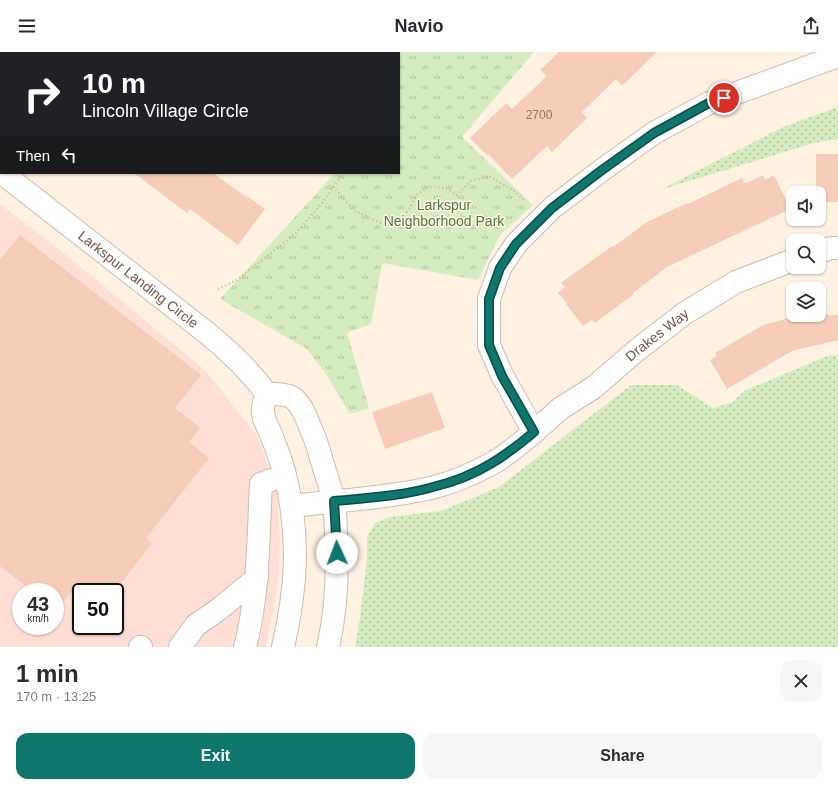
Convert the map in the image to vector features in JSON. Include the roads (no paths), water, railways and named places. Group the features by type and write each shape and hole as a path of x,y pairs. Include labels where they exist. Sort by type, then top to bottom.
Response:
{"street":[{"path":"534,432 502,376 489,345 489,299 500,268 516,244 552,208 654,133 709,103 838,56"},
{"name":"Larkspur Landing Circle","path":"4,174 207,333 238,360 267,394"},
{"path":"826,250 838,248"},
{"name":"Drakes Way","path":"292,506 407,493 432,488 454,481 493,463 511,451 561,408 593,388 637,350 685,313 736,282 786,263"},
{"path":"283,647 292,604 296,550 292,506 285,474 272,436 263,417 264,401 267,394 290,396 298,402 315,438 321,460 329,480 334,501 337,564 333,625 328,647"},
{"path":"246,647 251,626 257,578 261,484 271,480"},
{"path":"180,647 196,625 218,610 257,578"}],"park label":[{"name":"Larkspur Neighborhood Park","path":"444,214"}]}
